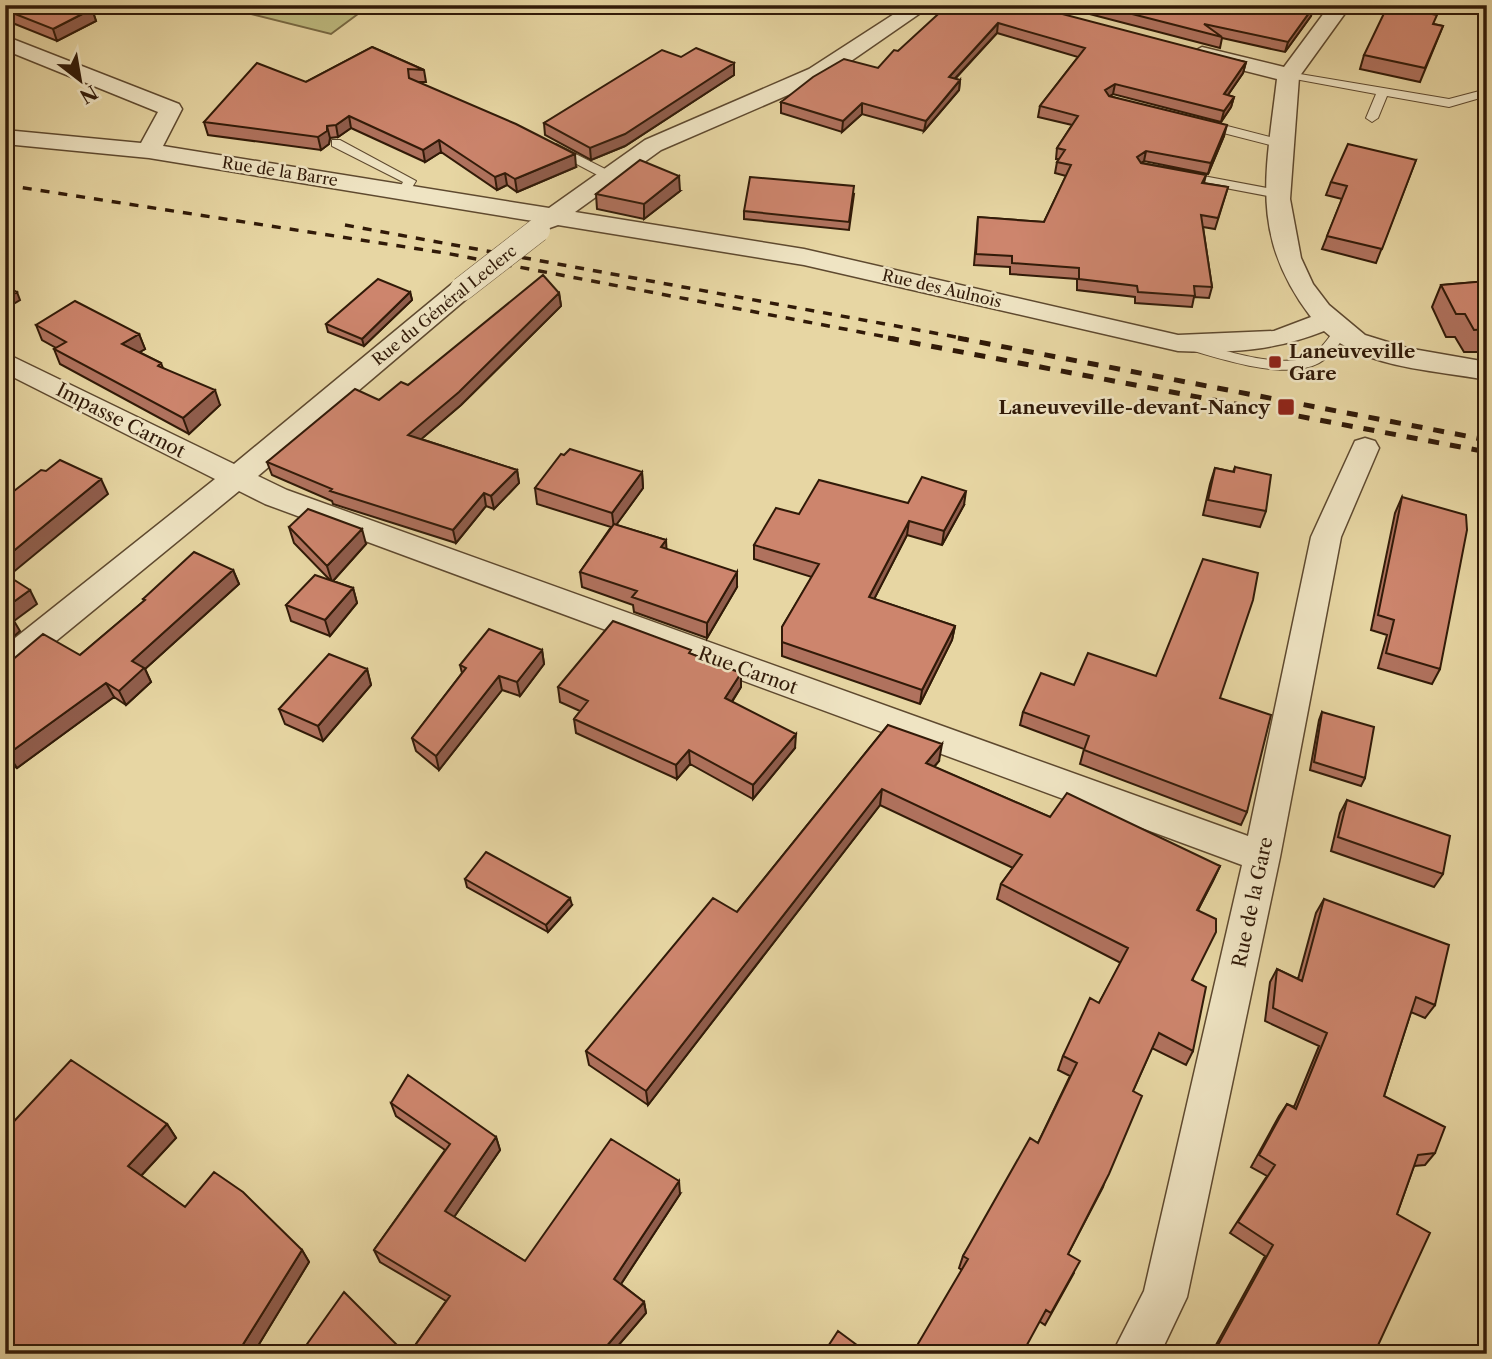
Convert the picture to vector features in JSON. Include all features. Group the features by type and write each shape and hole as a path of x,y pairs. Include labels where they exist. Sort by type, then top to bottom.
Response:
{"street":[{"name":"Rue du Général Leclerc","path":"5,664 236,478 462,289 545,222 609,176 653,145 817,74 922,5"},
{"path":"1341,5 1299,65 1288,75 1278,194 1279,225 1296,281 1335,326 1358,343 1388,353 1487,371"},
{"path":"5,43 172,109 149,151"},
{"path":"1181,48 1288,75"},
{"name":"Rue de la Barre","path":"5,136 149,151 404,191 545,222"},
{"name":"Rue des Aulnois","path":"545,222 804,257 1178,343 1215,344 1278,339 1335,326"},
{"name":"Impasse Carnot","path":"5,362 236,478"},
{"name":"Rue de la Gare","path":"1135,1354 1165,1297 1262,857 1326,537 1365,448"},
{"name":"Rue Carnot","path":"236,478 276,497 1262,857"}],"lane":[{"path":"1288,75 1449,103 1487,92"},
{"path":"1372,118 1382,93"},
{"path":"1191,121 1282,144"},
{"path":"336,143 410,181 404,191"},
{"path":"548,144 609,176"},
{"path":"1170,174 1278,194"}],"shaded area":[{"path":"215,5 370,5 331,34"}],"building":[{"path":"5,5 83,5 92,9 53,29 5,10"},
{"path":"948,5 1028,5 1246,62 1224,94 1234,97 1224,111 1115,84 1105,90 1109,96 1227,125 1211,163 1146,151 1137,157 1141,163 1206,175 1202,183 1228,187 1218,218 1201,215 1212,287 1194,286 1195,296 1138,292 1137,286 1079,279 1079,268 1012,263 1012,256 976,254 978,217 1044,222 1071,165 1057,162 1065,150 1057,148 1078,116 1040,106 1085,48 998,23 949,77 960,80 926,121 862,103 843,121 781,102 813,77 844,59 878,68 894,50 898,51"},
{"path":"1097,5 1314,6 1288,42 1204,24 1222,37"},
{"path":"1388,5 1437,15 1433,24 1443,26 1425,68 1364,55"},
{"path":"372,47 424,70 408,69 409,78 516,124 575,154 515,179 505,173 495,177 439,140 423,150 349,116 336,125 327,126 327,131 318,137 204,122 257,63 306,82"},
{"path":"696,48 734,63 625,134 590,148 544,123 662,50 681,57"},
{"path":"1348,144 1416,160 1382,249 1327,236 1347,186 1331,182"},
{"path":"640,160 679,176 644,204 596,194"},
{"path":"750,177 854,186 849,222 744,211"},
{"path":"543,275 559,293 459,392 408,435 517,470 491,496 484,493 453,530 330,491 332,489 267,462 355,389 379,400 401,382 408,385"},
{"path":"378,279 410,292 362,339 326,324"},
{"path":"1487,281 1487,329 1474,330 1465,314 1456,314 1441,285"},
{"path":"5,286 17,292 5,299"},
{"path":"75,301 139,334 122,344 161,363 158,366 215,390 183,418 54,349 66,342 36,325"},
{"path":"570,449 642,472 612,513 535,488 561,454 564,455"},
{"path":"60,460 101,479 5,558 5,498 41,470 46,471"},
{"path":"1235,467 1271,475 1266,511 1208,500 1215,468 1234,472"},
{"path":"922,477 966,491 944,531 909,521 869,597 955,626 922,690 782,642 782,627 819,564 754,545 776,508 799,514 819,480 908,503"},
{"path":"1402,497 1466,515 1467,530 1440,669 1386,653 1394,620 1378,615"},
{"path":"308,509 362,529 327,566 289,527"},
{"path":"614,524 666,540 661,547 737,572 707,623 632,597 637,591 580,572"},
{"path":"194,552 233,570 132,661 144,668 119,691 106,683 8,754 5,753 5,662 11,661 43,634 80,655 145,600 143,599"},
{"path":"1203,559 1258,573 1253,600 1220,698 1271,715 1247,812 1084,750 1089,736 1023,712 1041,673 1074,685 1088,653 1156,676"},
{"path":"5,574 30,590 5,608"},
{"path":"315,575 353,588 325,620 286,605"},
{"path":"5,613 12,617 5,622"},
{"path":"613,621 691,650 689,653 741,673 725,698 796,734 753,785 689,750 676,765 574,719 588,701 558,687"},
{"path":"489,629 542,650 517,682 499,676 436,756 412,738 466,668 460,665"},
{"path":"329,654 367,669 318,726 279,709"},
{"path":"1322,712 1374,727 1365,778 1314,762"},
{"path":"888,725 942,744 926,763 1050,817 1067,793 1220,866 1197,910 1216,919 1216,932 1192,980 1206,987 1193,1051 1159,1033 1133,1091 1142,1096 1109,1174 1068,1254 1080,1261 1051,1313 1046,1310 1022,1354 912,1354 968,1259 963,1256 1030,1138 1038,1143 1077,1063 1063,1056 1090,998 1099,1003 1128,948 1001,884 1022,855 882,789 646,1091 586,1051 713,898 737,912"},
{"path":"1347,800 1450,836 1443,874 1338,837"},
{"path":"486,852 570,898 546,925 465,879"},
{"path":"1324,899 1449,945 1435,1005 1416,997 1384,1096 1445,1127 1435,1153 1418,1155 1397,1214 1430,1233 1374,1354 1213,1354 1273,1245 1238,1222 1275,1165 1259,1155 1287,1104 1296,1109 1327,1033 1273,1008 1277,969 1302,981"},
{"path":"71,1060 167,1124 128,1166 185,1207 214,1172 243,1192 302,1250 237,1354 20,1354 5,1345 5,1131"},
{"path":"408,1075 496,1137 445,1211 525,1261 611,1139 679,1181 614,1279 644,1302 600,1354 409,1354 450,1296 374,1250 450,1144 391,1103"},
{"path":"344,1292 406,1354 300,1354"},
{"path":"838,1331 869,1354 823,1354"}],"railway":[{"path":"5,185 445,253 897,339"},
{"path":"345,225 967,339"},
{"path":"888,338 1487,452"},
{"path":"958,338 1487,440"}],"place":[{"name":"Laneuveville Gare","path":"1275,362"},
{"name":"Laneuveville-devant-Nancy","path":"1286,407"}]}
